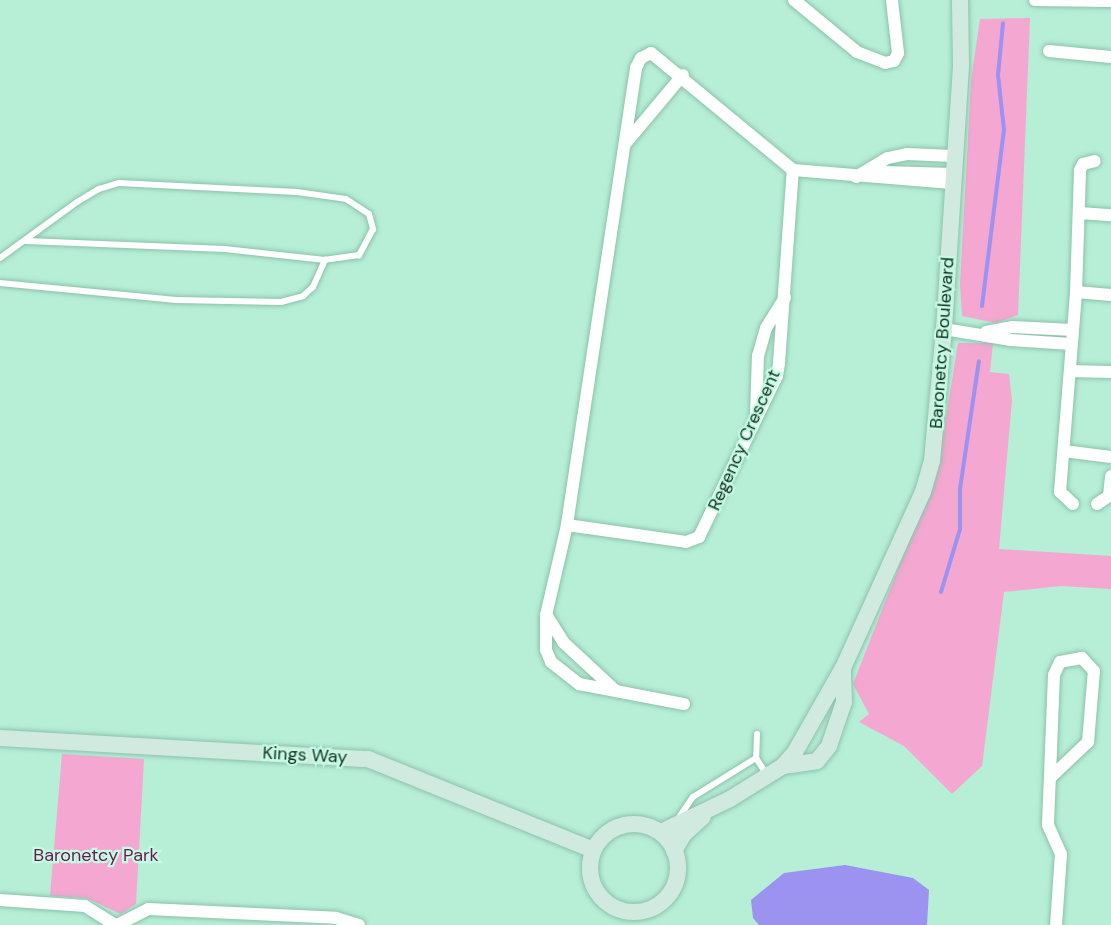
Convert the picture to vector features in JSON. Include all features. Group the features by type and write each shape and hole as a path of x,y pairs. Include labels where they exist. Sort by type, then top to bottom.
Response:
{"street":[{"path":"794,0 857,52 885,63 894,61 898,53 892,0"},
{"name":"Baronetcy Boulevard","path":"668,828 710,811 783,766 843,668 928,476 944,329 953,156 961,65 960,0"},
{"path":"1035,0 1111,0"},
{"path":"1049,51 1111,57"},
{"path":"684,705 579,684 551,662 546,650 546,615 567,525 624,144 641,58 651,53 683,75 793,170 871,178 885,172 952,179"},
{"path":"624,144 683,75"},
{"path":"856,177 888,158 907,154 953,156"},
{"path":"1073,504 1060,492 1076,292 1081,167 1095,161"},
{"name":"Regency Crescent","path":"567,525 694,540 702,533 777,376 786,297 793,170"},
{"path":"1080,213 1111,214"},
{"path":"1076,292 1111,295"},
{"path":"756,419 758,356 770,321 786,297"},
{"path":"982,333 1012,327 1073,330"},
{"path":"944,329 982,333 1011,340 1071,344"},
{"path":"1070,371 1111,372"},
{"path":"1064,451 1111,457"},
{"path":"1097,504 1109,496 1111,476"},
{"path":"546,615 563,642 617,692"},
{"path":"1050,783 1088,742 1094,671 1082,658 1060,662 1054,675 1048,825 1061,854 1056,925"},
{"name":"Baronetcy Boulevard","path":"783,766 810,764 844,690 843,668"},
{"name":"Kings Way","path":"0,738 368,759 593,850"},
{"name":"Baronetcy Boulevard","path":"674,850 684,834 710,811"},
{"path":"622,825 668,828 678,871 674,886 653,908 639,918 623,911 598,894 589,865 593,850 605,834 622,825"},
{"path":"0,900 85,906 116,925 148,909 265,921 336,918 359,925"}],"lane":[{"path":"0,258 77,202 99,189 119,183 297,192 353,201 372,220 369,241 358,255 325,260 225,249 26,241"},
{"path":"0,283 142,297 281,302 303,296 313,287 325,260"},
{"path":"757,734 756,758 768,776"},
{"path":"668,828 687,802 756,758"}],"green space":[{"path":"1030,18 1018,315 996,323 962,316 960,284 971,81 980,19"},
{"path":"958,343 993,343 990,372 1009,374 1012,400 999,549 1111,556 1111,589 1061,586 1004,592 982,766 952,794 904,746 859,722 869,714 853,684 938,467"},
{"name":"Baronetcy Park","path":"62,754 144,759 136,904 121,914 86,898 50,896"}],"shaded area":[{"path":"845,865 913,878 929,890 927,925 759,925 753,918 751,900 784,873"}],"waterway":[{"path":"982,306 1004,130 998,75 1003,23"},
{"path":"941,592 960,529 960,489 979,361"}]}
